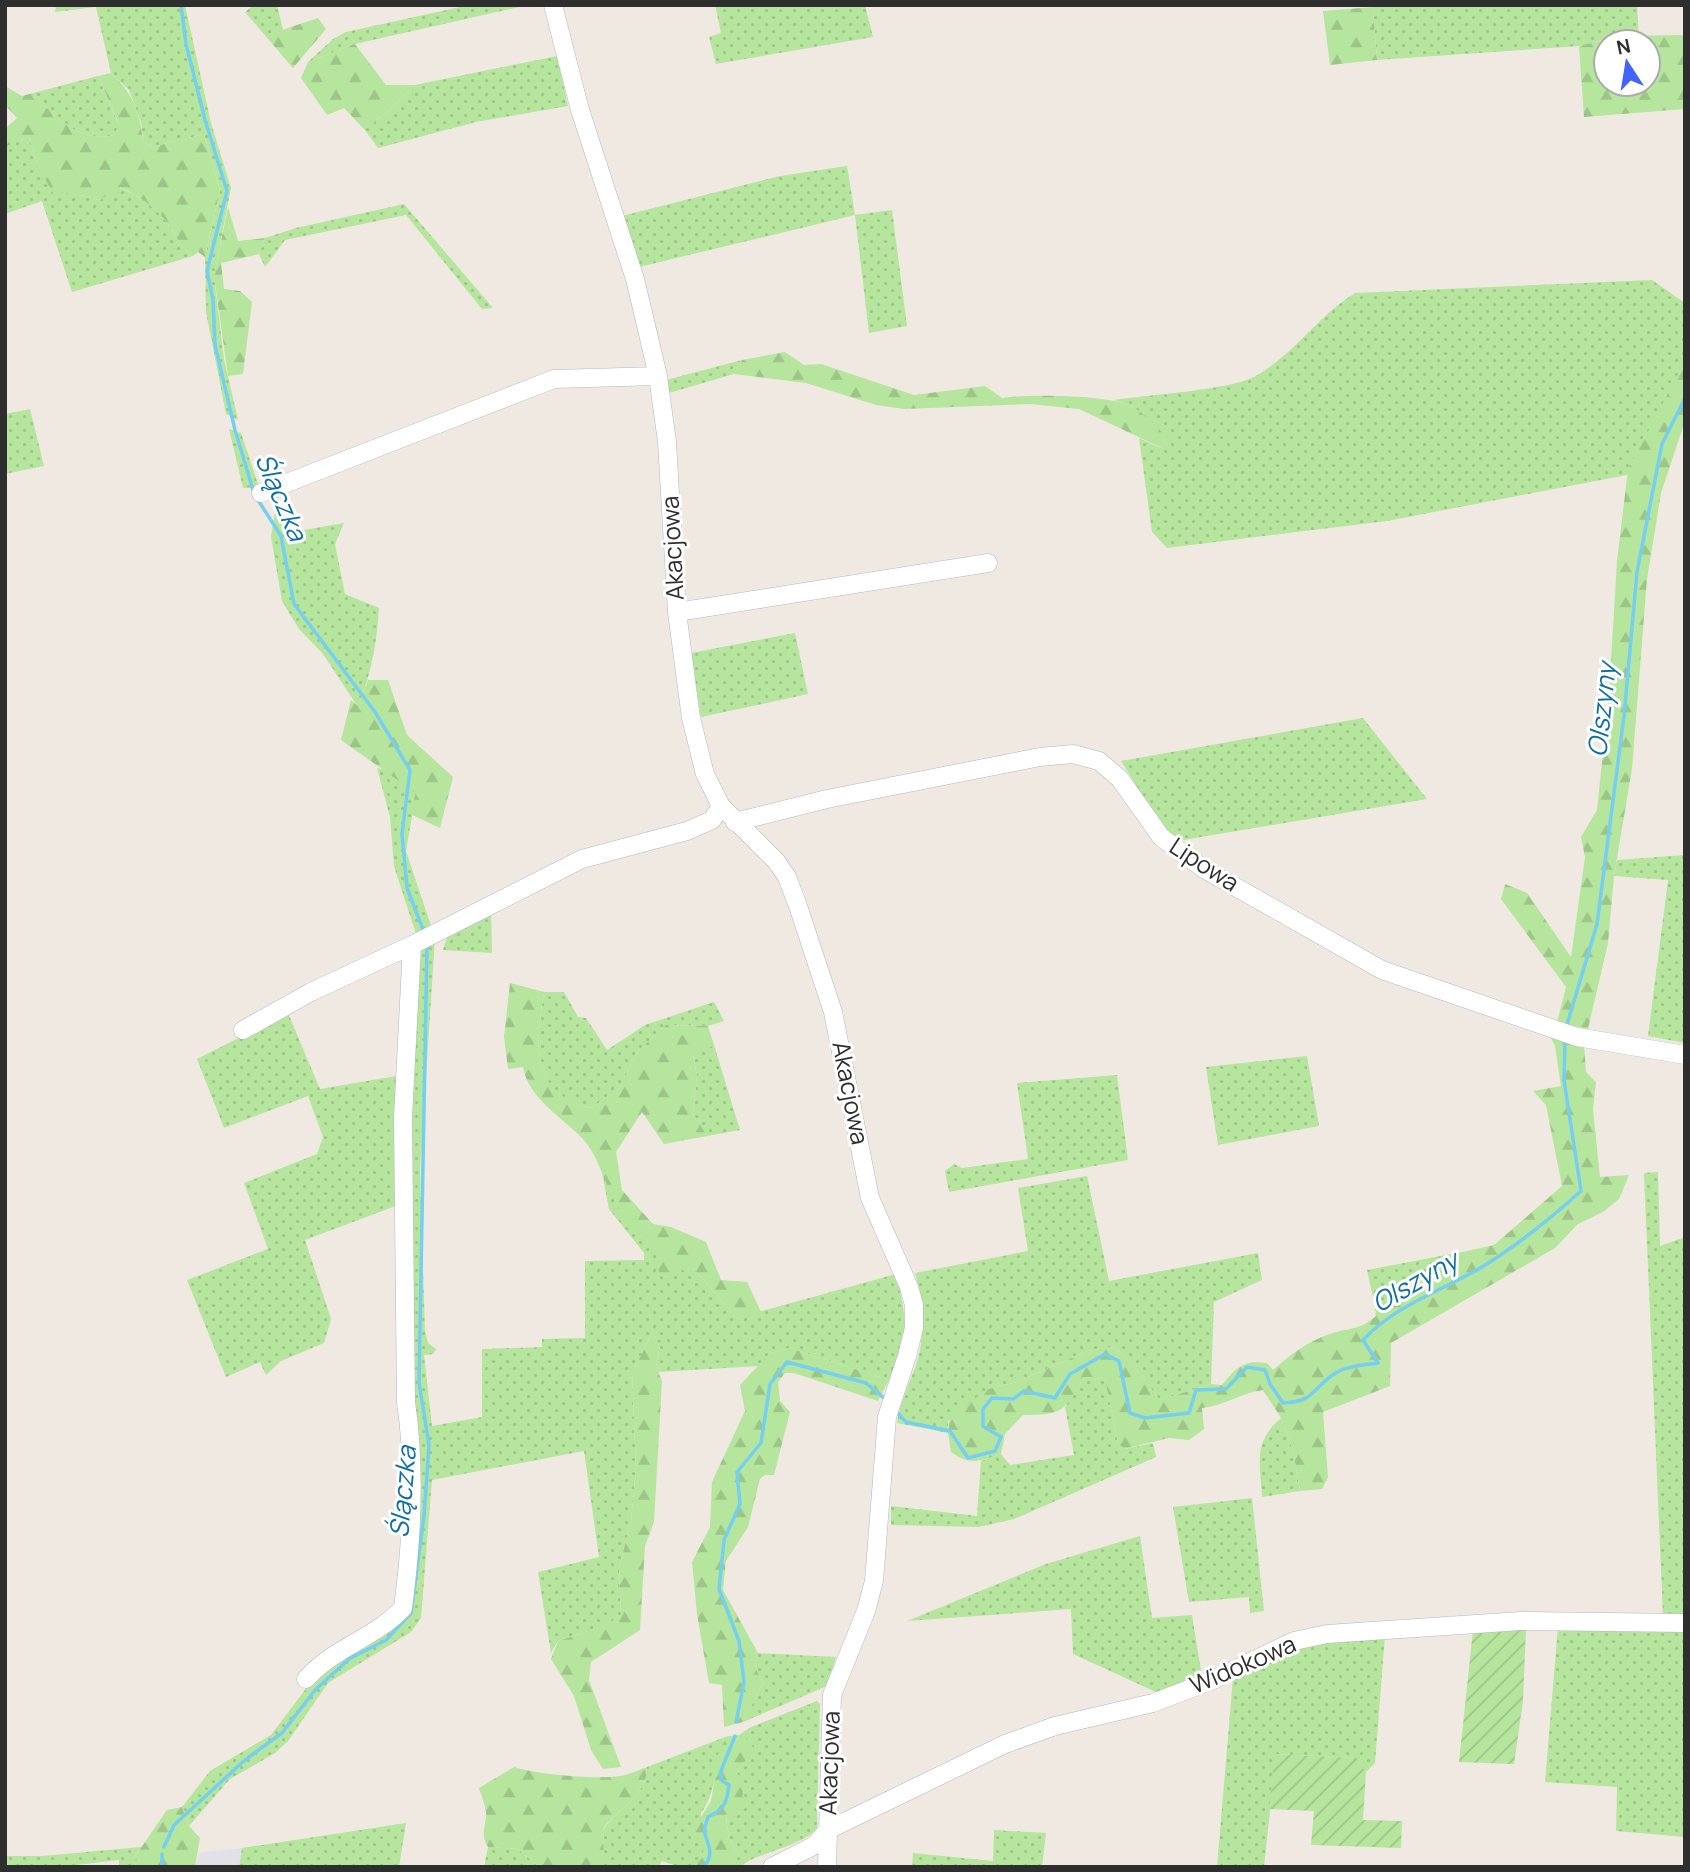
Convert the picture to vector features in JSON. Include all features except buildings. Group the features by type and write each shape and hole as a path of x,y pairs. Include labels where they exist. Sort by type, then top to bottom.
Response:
{"street":[{"name":"Akacjowa","path":"554,5 580,110 635,279 658,376 667,442 677,612 691,718 705,774 721,806 776,861 787,877 833,1012 870,1198 909,1287 914,1305 914,1328 891,1396 887,1417 874,1581 866,1611 832,1695 828,1731 827,1867"},
{"path":"261,493 554,379 658,376"},
{"path":"677,612 988,562"},
{"name":"Lipowa","path":"735,822 827,799 1040,757 1073,754 1099,761 1120,779 1161,837 1204,869 1382,970 1577,1037 1685,1055"},
{"path":"243,1030 311,992 412,945 582,859 687,831 712,820 721,806"},
{"path":"306,1679 324,1660 390,1622 403,1608 412,1442 406,1402 403,1118 412,945"},
{"name":"Widokowa","path":"772,1867 816,1845 828,1830 1005,1744 1055,1726 1153,1703 1213,1680 1294,1641 1327,1634 1521,1621 1685,1623"}],"shaded area":[{"path":"242,1848 239,1867 195,1867 200,1852"}],"green space":[{"path":"56,5 185,5 211,123 231,188 214,276 224,359 238,420 226,414 206,312 205,257 220,190 204,134 152,147 143,141 141,122 129,90 111,73 96,7 55,12"},
{"path":"254,5 277,5 283,30 268,39 245,12"},
{"path":"469,5 528,5 355,44 308,62 333,39 346,32"},
{"path":"715,5 865,5 873,37 716,64 709,37 721,33"},
{"path":"1637,5 1638,28 1592,28 1592,43 1579,46 1377,60 1373,7"},
{"path":"1373,7 1377,60 1330,65 1323,11"},
{"path":"318,18 326,29 293,68 268,39 276,32"},
{"path":"1662,35 1685,35 1685,109 1584,117 1579,46 1592,43 1592,98 1662,98"},
{"path":"355,44 386,85 415,85 384,115 364,129 344,108 327,115 301,78 308,62"},
{"path":"557,56 568,106 476,122 378,148 364,129 384,115 415,85"},
{"path":"111,73 130,96 140,121 143,141 152,147 204,134 220,190 205,257 198,252 193,256 188,252 160,214 133,194 120,187 100,200 71,193 54,195 38,166 29,137 5,147 5,129 17,118 5,105 5,86 22,96 33,93 59,119 79,132 101,137 114,135 119,124 98,76"},
{"path":"98,76 119,125 114,135 101,137 79,132 59,119 33,93"},
{"path":"29,137 38,166 71,193 100,200 119,187 126,190 155,209 193,256 72,292 42,201 5,214 5,147"},
{"path":"847,166 855,215 639,267 622,216 780,176"},
{"path":"404,204 493,308 482,309 406,215 285,240 265,267 259,254 265,238 296,228"},
{"path":"228,207 238,241 265,238 259,254 221,263 224,289 240,291 252,302 243,374 228,376 214,276"},
{"path":"892,210 907,326 869,333 855,215"},
{"path":"1652,280 1685,303 1685,361 1627,475 1387,521 1167,548 1152,532 1139,438 1161,448 1134,407 1114,400 1228,385 1256,376 1282,357 1329,313 1355,293"},
{"path":"785,352 804,365 821,364 914,395 985,386 1002,398 1068,396 1120,402 1141,412 1168,438 1162,448 1079,409 1030,404 904,409 876,405 806,383 734,374 742,360"},
{"path":"742,360 734,374 669,393 666,380"},
{"path":"1685,361 1685,421 1661,493 1647,579 1632,769 1614,876 1608,943 1588,1029 1557,1022 1566,987 1501,899 1505,884 1527,893 1571,957 1585,857 1581,837 1597,810 1609,694 1617,561 1628,469"},
{"path":"30,409 44,466 5,474 5,414"},
{"path":"229,429 241,433 259,487 243,488"},
{"path":"278,494 287,533 344,523 335,544 345,594 379,608 373,658 358,707 323,654 299,629 282,601 271,537"},
{"path":"795,633 808,694 701,717 691,653"},
{"path":"368,680 388,680 407,735 453,777 440,828 410,814 416,793 341,740 351,700 358,706"},
{"path":"1363,718 1427,799 1177,841 1162,827 1121,761"},
{"path":"377,768 389,771 416,793 406,851 432,929 416,934 394,866 390,817"},
{"path":"1685,855 1685,1043 1648,1036 1668,880 1614,876 1617,860"},
{"path":"491,912 492,953 443,950 448,934"},
{"path":"435,938 420,1171 425,1331 428,1343 436,1349 433,1354 424,1355 432,1426 482,1417 482,1349 542,1347 542,1339 585,1338 585,1261 644,1260 644,1253 609,1209 601,1167 619,1208 647,1234 659,1256 693,1268 737,1318 896,1274 904,1317 900,1350 889,1380 790,1348 770,1353 759,1366 658,1372 656,1367 661,1341 652,1333 632,1373 636,1468 631,1521 619,1568 621,1615 607,1625 558,1641 551,1653 538,1572 599,1557 584,1451 432,1480 421,1618 411,1632 328,1683 288,1741 275,1753 230,1779 189,1826 182,1807 210,1771 271,1735 324,1665 404,1616 408,1151 415,953"},
{"path":"510,983 544,992 539,1047 546,1078 556,1091 571,1101 591,1108 620,1088 636,1053 666,1025 708,1026 714,1045 693,1055 697,1076 693,1113 707,1136 664,1144 642,1112 616,1152 622,1190 653,1224 671,1227 706,1242 721,1280 747,1282 761,1312 737,1318 693,1268 659,1275 655,1250 646,1236 619,1208 587,1145 538,1097 526,1078 523,1067 508,1069 504,1037"},
{"path":"544,992 564,992 578,1017 586,1018 607,1050 645,1025 714,1002 724,1021 708,1026 666,1025 636,1053 620,1088 591,1108 571,1101 556,1091 546,1078 539,1048"},
{"path":"288,1013 320,1089 402,1075 398,1205 305,1240 331,1319 324,1343 281,1361 266,1375 260,1362 226,1377 187,1280 268,1249 244,1183 317,1154 323,1137 308,1096 224,1128 197,1059"},
{"path":"1550,1036 1584,1045 1586,1072 1596,1082 1593,1109 1600,1177 1629,1175 1619,1199 1603,1212 1578,1224 1555,1248 1391,1343 1390,1386 1323,1412 1328,1477 1322,1489 1300,1491 1293,1450 1281,1418 1263,1390 1202,1408 1204,1429 1189,1440 1169,1438 1124,1449 1118,1443 1105,1379 1085,1377 1062,1409 1047,1414 1023,1415 1005,1434 1001,1454 970,1461 951,1452 948,1433 950,1416 988,1389 1017,1382 1087,1351 1113,1347 1126,1357 1160,1400 1211,1384 1222,1385 1241,1366 1267,1363 1273,1370 1314,1340 1364,1324 1376,1316 1375,1307 1467,1251 1494,1245 1562,1186 1546,1105 1533,1091 1561,1086 1555,1046"},
{"path":"714,1045 740,1130 707,1136 693,1113 697,1076 693,1054"},
{"path":"1307,1056 1319,1126 1218,1145 1206,1067"},
{"path":"1117,1075 1128,1160 949,1192 945,1171 954,1164 962,1168 1028,1159 1017,1083"},
{"path":"1658,1172 1660,1246 1685,1237 1685,1615 1663,1616 1644,1173"},
{"path":"1087,1176 1109,1281 1258,1253 1262,1280 1214,1302 1211,1384 1160,1400 1126,1357 1113,1347 1087,1351 1017,1382 988,1389 948,1421 948,1433 897,1423 921,1342 922,1308 915,1273 1028,1251 1018,1188"},
{"path":"1467,1251 1375,1307 1367,1270"},
{"path":"652,1333 661,1341 656,1367 662,1381 654,1522 645,1546 640,1630 591,1662 589,1680 621,1767 603,1769 591,1750 574,1696 551,1659 558,1641 607,1625 621,1615 619,1568 631,1521 636,1468 632,1373"},
{"path":"790,1348 889,1380 878,1401 794,1373 785,1373 778,1382 780,1401 790,1412 774,1475 765,1475 760,1479 748,1527 726,1561 723,1590 758,1653 756,1669 763,1683 743,1722 724,1727 722,1685 709,1683 697,1614 692,1562 710,1527 712,1482 745,1411 740,1385 770,1353"},
{"path":"1085,1377 1105,1379 1118,1443 1125,1449 1153,1443 1156,1457 1014,1519 979,1527 891,1525 891,1506 977,1516 981,1461 1001,1454 1010,1465 1074,1455 1065,1407"},
{"path":"1281,1418 1293,1450 1300,1491 1262,1497 1262,1444"},
{"path":"1252,1498 1264,1611 1250,1613 1249,1597 1189,1602 1173,1507"},
{"path":"1140,1536 1152,1618 1192,1615 1202,1677 1158,1693 1073,1654 1071,1609 907,1621 1046,1564"},
{"path":"1558,1627 1685,1628 1685,1837 1616,1831 1617,1787 1545,1782"},
{"path":"1526,1628 1523,1701 1514,1764 1459,1762 1473,1630"},
{"path":"1385,1635 1375,1763 1366,1772 1356,1758 1276,1754 1264,1867 1217,1867 1233,1678 1306,1648"},
{"path":"758,1653 836,1657 827,1686 743,1722 763,1683 756,1669"},
{"path":"817,1701 820,1704 817,1828 800,1841 753,1859 742,1867 731,1867 739,1855 729,1838 726,1817 742,1812 736,1773 747,1759 743,1735 738,1736 749,1728"},
{"path":"743,1735 758,1753 747,1759 736,1773 743,1778 742,1812 726,1818 729,1838 739,1855 731,1867 693,1867 704,1856 702,1843 693,1830 711,1801 719,1750 728,1736"},
{"path":"728,1736 720,1755 710,1795 701,1813 704,1856 697,1866 680,1867 662,1861 659,1867 599,1867 604,1857 603,1830 637,1794 646,1777 647,1767"},
{"path":"1275,1754 1357,1758 1366,1772 1363,1820 1402,1821 1401,1848 1311,1845 1314,1811 1269,1809"},
{"path":"514,1767 551,1774 609,1777 647,1767 646,1777 637,1794 603,1829 604,1857 600,1867 539,1867 518,1849 488,1847 484,1837 486,1812 479,1788"},
{"path":"182,1807 189,1826 200,1838 195,1867 141,1867 142,1862 134,1858 167,1810"},
{"path":"406,1823 399,1867 239,1867 242,1848"},
{"path":"994,1830 1046,1833 1042,1867 912,1867 913,1853 993,1861"},
{"path":"141,1847 134,1858 143,1862 141,1867 119,1867 119,1860 68,1866 5,1867 5,1856 42,1856"},
{"path":"488,1847 518,1849 539,1867 484,1867"}],"waterway":[{"name":"Ślączka","path":"181,5 186,44 205,120 227,191 207,271 213,300 215,345 235,430 254,493"},
{"name":"Olszyny","path":"1566,1028 1597,924 1624,716 1637,572 1662,444 1685,398"},
{"name":"Ślączka","path":"258,500 281,536 294,604 375,712 410,770 402,834 407,888 424,932"},
{"name":"Ślączka","path":"164,1847 174,1825 245,1760 282,1733 316,1689 349,1659 386,1640 411,1613 424,1516 429,1445 419,1383 427,945"},
{"name":"Olszyny","path":"895,1410 906,1422 950,1431 968,1458 995,1451 1001,1437 983,1426 983,1409 992,1398 1013,1399 1024,1391 1055,1398 1070,1374 1105,1354 1119,1361 1130,1413 1145,1418 1189,1413 1196,1390 1226,1389 1247,1367 1265,1370 1270,1384 1283,1403 1307,1397 1339,1371 1378,1363 1363,1340 1375,1328 1404,1308 1495,1259 1558,1212 1581,1191 1564,1080 1565,1041"},
{"name":"Olszyny","path":"736,1722 744,1682 739,1641 719,1589 724,1540 740,1504 737,1472 761,1443 770,1384 787,1362 866,1383 885,1399"},
{"name":"Olszyny","path":"703,1867 710,1853 704,1830 708,1817 722,1808 726,1800 729,1785 721,1780 721,1771 735,1736"},
{"name":"Ślączka","path":"162,1854 162,1867"}]}
